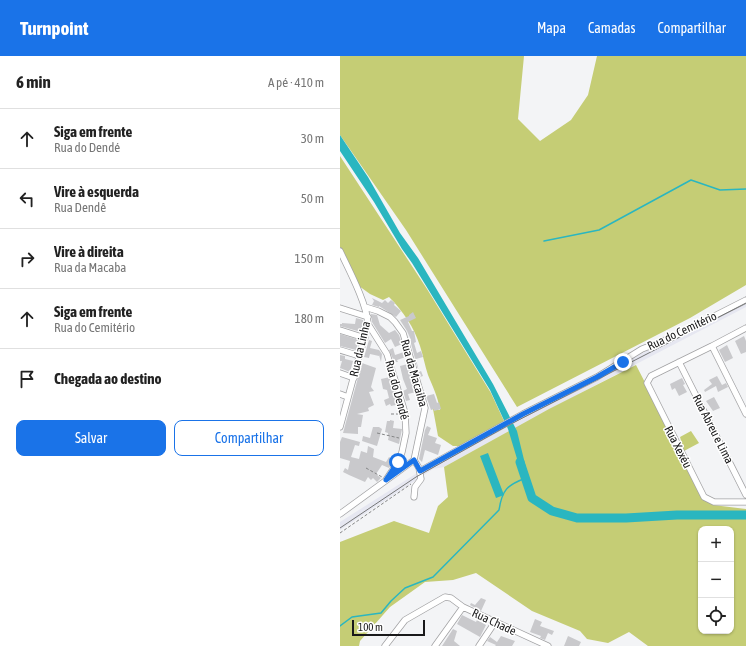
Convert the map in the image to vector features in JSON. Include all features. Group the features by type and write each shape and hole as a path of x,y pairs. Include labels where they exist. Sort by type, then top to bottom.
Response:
{"street":[{"name":"Rua da Linha","path":"340,251 368,317 365,338 342,415 340,427"},
{"name":"Rua do Cemitério","path":"420,474 514,419 597,377 642,349 673,337 746,300"},
{"name":"Rua da Macaiba","path":"365,307 390,317 403,333 425,408 414,460"},
{"path":"340,308 368,317"},
{"name":"Rua do Dendé","path":"368,324 387,354 405,413 405,439 398,462 386,480"},
{"path":"340,330 365,338"},
{"path":"680,362 745,330"},
{"path":"712,346 746,414"},
{"path":"340,350 360,356"},
{"name":"Rua Xexéu","path":"680,362 651,376 647,380 648,386 704,497 714,502 746,502"},
{"name":"Rua Abreu e Lima","path":"680,362 746,495"},
{"path":"340,373 354,378"},
{"path":"340,394 348,397"},
{"path":"340,514 414,460 421,480 415,487 414,497"},
{"name":"Rua Chade","path":"385,646 405,620 442,598 450,598 463,607 548,646"},
{"path":"435,646 463,607"},
{"path":"479,646 495,622"}],"path":[{"path":"391,414 405,413"},
{"path":"377,433 405,439"},
{"path":"366,468 386,480"},
{"path":"340,533 420,474"}],"shaded area":[{"path":"746,301 746,307 594,386 444,467 433,469 340,530 340,522 417,473 652,348"}],"green space":[{"path":"340,56 524,56 518,119 540,141 571,120 588,95 597,56 746,56 746,285 690,318 517,407 406,230 340,135"},
{"path":"340,156 427,289 491,393 504,421 461,446 453,446 438,436 433,409 440,410 438,401 428,375 418,339 408,320 389,297 383,300 370,294 359,286 340,247"},
{"path":"636,365 706,501 713,505 746,509 746,646 648,646 629,632 608,643 587,639 580,631 532,611 476,573 453,580 425,582 390,607 360,641 359,646 340,646 340,542 394,521 429,533 438,506 448,497 444,467 549,409"},
{"path":"691,431 699,443 684,451 680,437"}],"water":[{"path":"340,135 368,177 400,233 418,258 493,384 517,431 527,472 521,472 508,429 490,390 374,202 340,151"},
{"path":"488,453 504,495 496,498 480,456"}],"building":[{"path":"372,298 382,303 385,300 388,303 391,300 401,311 396,317 379,306 372,305 374,301"},
{"path":"413,312 416,318 408,322 412,331 414,331 416,342 414,343 417,353 421,351 423,357 416,359 419,372 421,371 423,376 420,377 411,340 400,320 409,316"},
{"path":"371,314 377,315 380,325 389,333 395,330 399,335 402,344 395,347 391,339 385,343 372,322"},
{"path":"356,318 363,320 364,324 361,332 340,326 342,323 355,324"},
{"path":"340,334 359,340 356,350 340,346"},
{"path":"744,336 746,341 746,352 741,354 735,341"},
{"path":"369,340 372,341 370,348 379,350 382,354 381,362 379,355 370,354 369,358 364,357"},
{"path":"727,345 733,358 725,362 719,350"},
{"path":"393,348 395,355 404,352 406,357 397,360 398,362 396,362 389,350"},
{"path":"340,355 345,356 345,359 353,361 350,372 340,368 342,361 340,361"},
{"path":"362,363 376,368 371,387 374,391 369,392 374,405 368,408 369,411 357,414 363,415 361,427 358,427 358,434 343,433"},
{"path":"408,364 416,392 408,394 410,400 406,401 403,391 407,389 400,366"},
{"path":"717,376 722,385 726,383 728,387 718,392 716,386 705,392 704,390 712,384 709,380"},
{"path":"390,377 397,402 396,405 391,406 390,404 386,406 384,400 389,398 387,390 383,389 381,379"},
{"path":"682,378 685,384 683,385 687,392 679,396 675,388 672,390 670,384"},
{"path":"434,394 441,409 434,411 434,409 431,410 426,396"},
{"path":"714,397 720,408 713,411 706,401"},
{"path":"387,421 394,421 393,428 402,429 399,444 388,440 389,435 385,432"},
{"path":"427,426 431,428 428,435 437,438 435,443 441,445 438,455 425,450 422,462 419,459"},
{"path":"373,427 379,427 382,429 377,446 362,441 363,436 370,438"},
{"path":"342,437 360,442 359,446 355,445 351,457 359,459 361,451 367,453 368,446 374,449 373,457 386,462 389,457 394,460 389,468 382,465 376,474 381,478 377,482 373,478 371,480 368,477 365,482 343,472 345,468 348,470 350,461 340,458 340,442"},
{"path":"481,598 486,600 481,611 470,605 471,603 475,605"},
{"path":"462,615 486,625 480,637 457,624"},
{"path":"535,619 542,622 540,626 554,631 552,635 548,633 545,640 540,638 541,636 530,632"},
{"path":"453,629 457,631 454,641 460,646 442,646"},
{"path":"501,636 515,641 512,646 495,646 496,645 487,641 490,637 497,642"},
{"path":"568,636 581,642 579,646 564,646"}],"waterway":[{"path":"544,241 599,230 691,180 720,190 746,189"},
{"path":"520,462 532,498 552,511 577,518 626,518 677,515 746,515"},
{"path":"340,626 352,617 381,613 405,588 433,577 499,510 506,489 514,483 526,478"}],"tram line":[{"path":"340,528 416,477 505,427 746,303"}],"route":[{"path":"398,462 386,480 414,460 420,471 523,414 569,392 623,362"}]}
